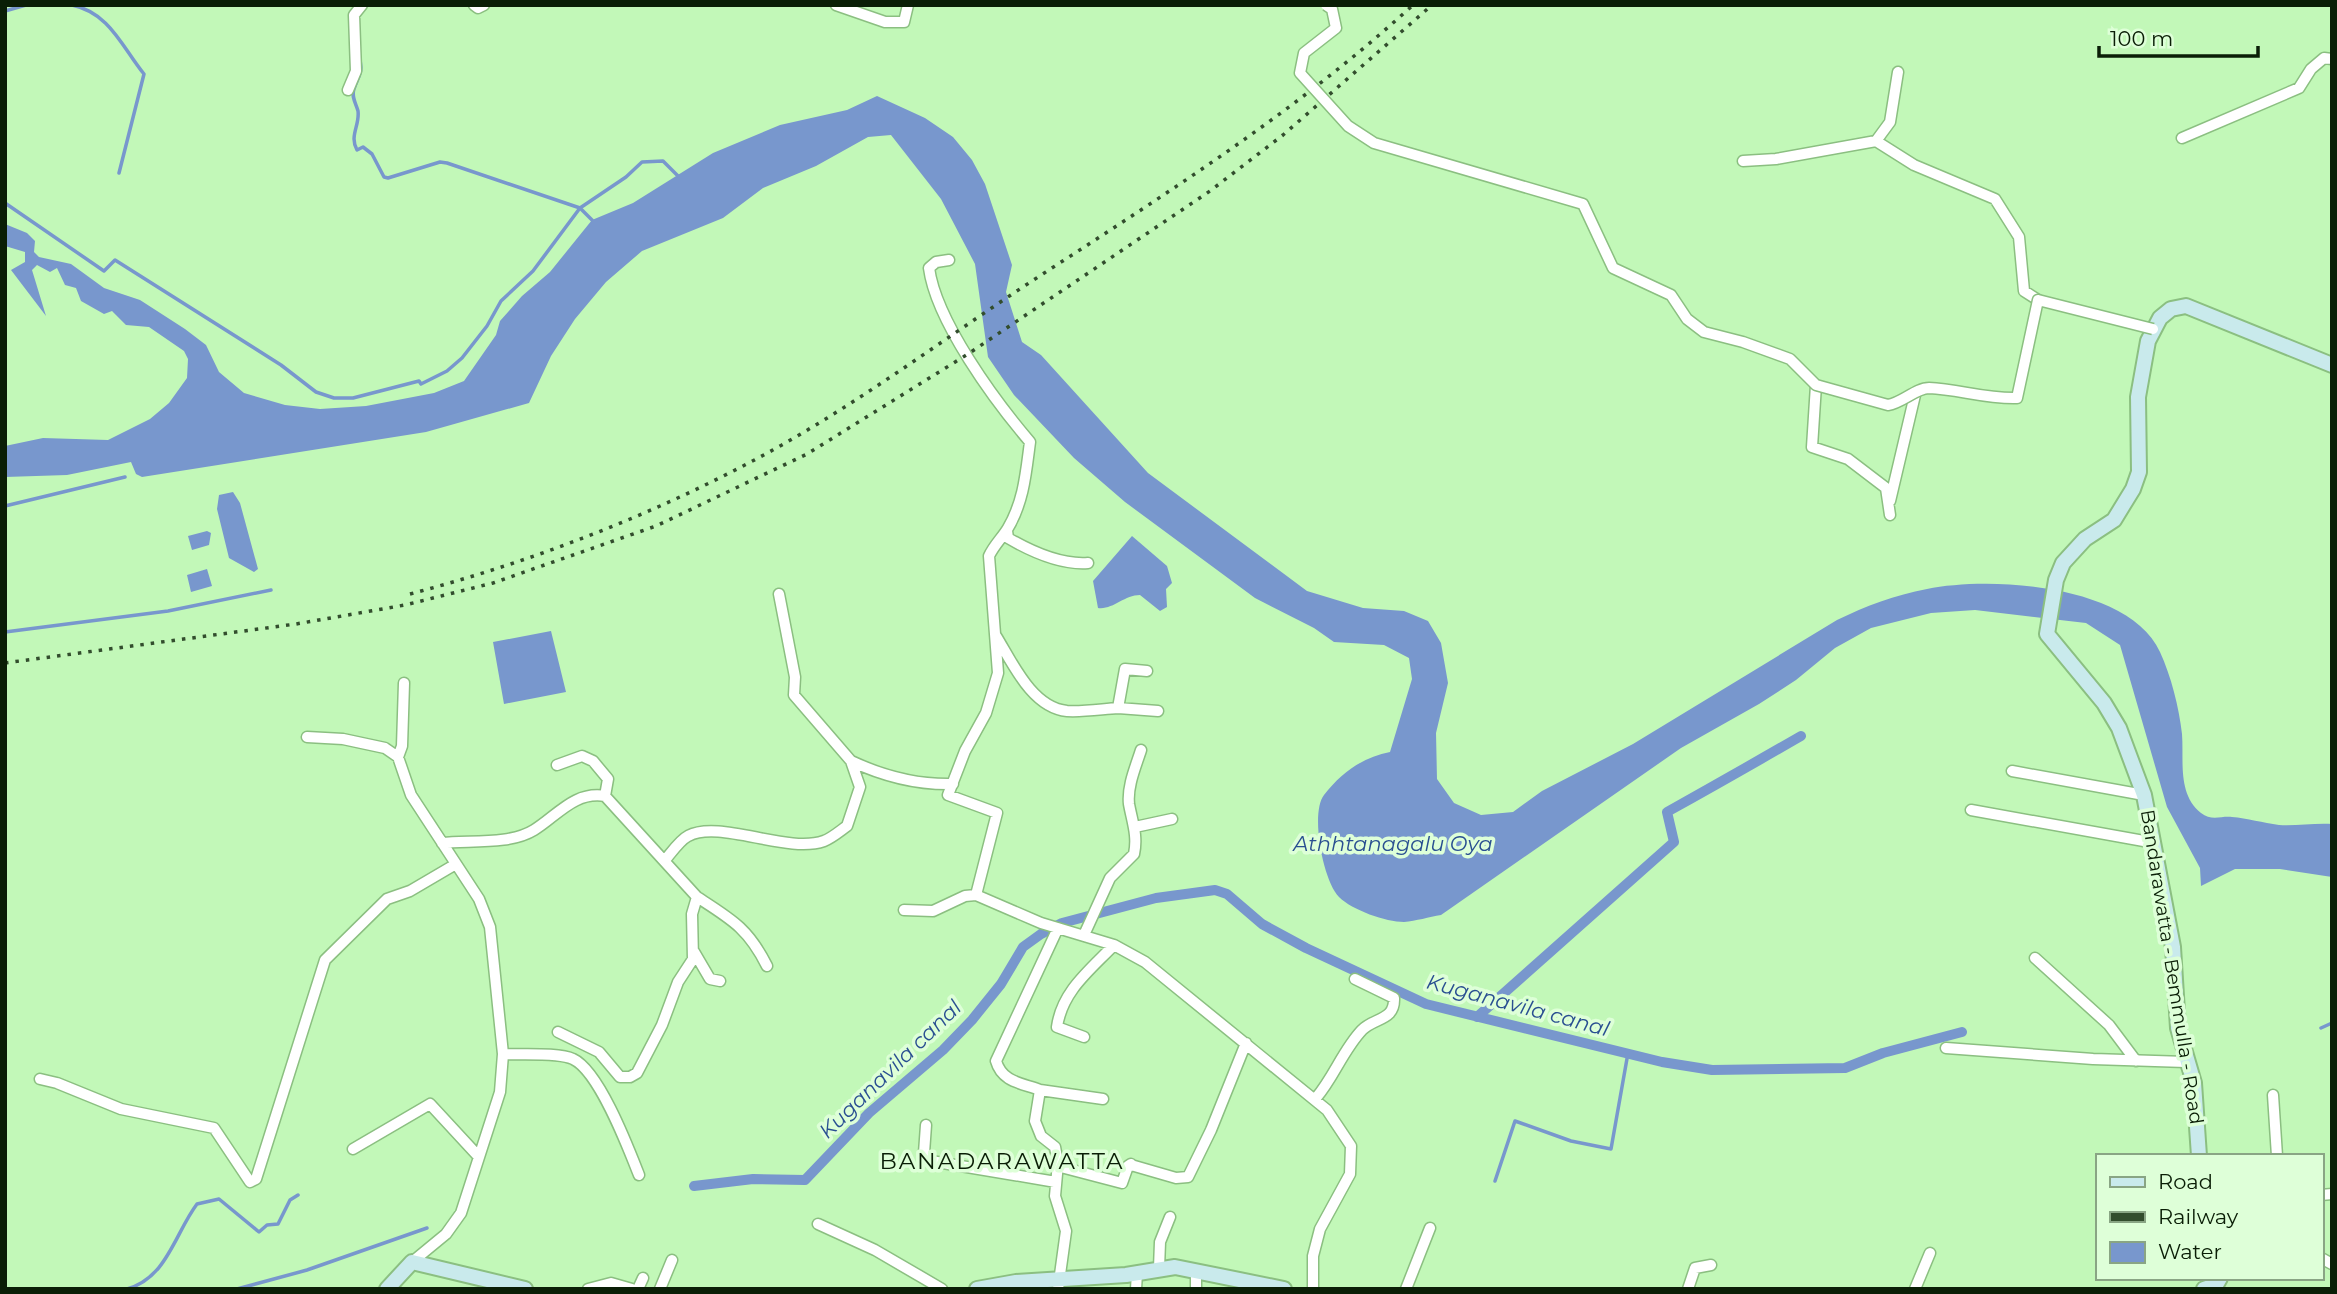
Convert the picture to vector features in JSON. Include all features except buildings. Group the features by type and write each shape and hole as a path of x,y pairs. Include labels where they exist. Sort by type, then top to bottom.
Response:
{"street":[{"path":"348,90 356,71 354,15 355,10 362,5"},
{"path":"474,5 478,8 484,5"},
{"path":"836,5 885,22 904,22 908,5"},
{"path":"1326,5 1332,9 1336,28 1304,53 1300,73 1348,126 1374,143 1583,204 1613,268 1671,295 1687,319 1704,332 1743,342 1790,359 1816,385 1888,405 1926,388 1990,399 2017,398 2038,300"},
{"path":"2182,138 2299,88 2311,69 2324,58 2332,58"},
{"path":"1876,141 1890,122 1898,72"},
{"path":"1743,161 1776,159 1876,141 1914,165 1995,199 2019,237 2024,291 2038,300 2153,329 2172,309 2186,306 2332,365"},
{"path":"949,260 936,262 929,268 946,322 1012,421 1030,442 1022,496 1007,531 997,539 989,555 998,673 986,713 965,751 948,795 997,813 976,895"},
{"name":"Bandarawatta - Bemmulla - Road","path":"2153,329 2142,362 2138,397 2139,472 2133,489 2114,520 2073,549 2056,580 2048,625 2051,642 2089,683 2119,728 2144,795 2173,947 2178,1028 2194,1083 2199,1154"},
{"path":"1816,385 1812,447 1848,458 1868,473 1886,488 1890,510 1915,395"},
{"path":"1007,531 1008,538 1023,546 1070,564 1088,563"},
{"path":"665,860 688,836 706,832 728,832 766,841 822,841 848,826 860,787 851,761 794,695 795,677 779,594"},
{"path":"994,633 1026,684 1044,700 1065,711 1118,708 1158,711"},
{"path":"1118,708 1125,669 1147,671"},
{"path":"398,757 402,746 404,683"},
{"path":"307,737 385,748 398,757 411,795 479,899 490,927 503,1054 500,1092 461,1213 446,1234 412,1262 387,1289"},
{"path":"1084,934 1110,877 1134,854 1135,827 1129,801 1131,780 1141,750"},
{"path":"557,765 582,756 593,761 608,779 605,796"},
{"path":"851,761 872,771 928,785 953,784"},
{"path":"2012,771 2144,795"},
{"path":"442,843 515,838 535,830 560,808 572,802 592,794 605,796 697,897 732,920 754,940 767,965"},
{"path":"1971,810 2155,843"},
{"path":"1135,827 1172,818"},
{"path":"40,1079 57,1083 121,1109 214,1128 250,1182 256,1179 326,960 387,899 410,891 456,864"},
{"path":"904,910 933,911 965,895 976,895 1059,928 1114,945 1145,962 1316,1098 1352,1146 1350,1174 1320,1229 1313,1256 1312,1289"},
{"path":"558,1032 599,1052 620,1077 630,1077 637,1073 662,1026 678,982 693,959 692,915 697,897"},
{"path":"1059,928 996,1061 999,1072 1008,1079 1040,1090 1103,1099"},
{"path":"1084,1037 1058,1027 1066,995 1114,945"},
{"path":"693,949 710,979 720,981"},
{"path":"2035,958 2109,1025 2136,1061"},
{"path":"1316,1098 1364,1028 1390,1014 1394,1006 1394,998 1355,979"},
{"path":"1058,1166 1122,1183 1128,1166 1131,1165 1176,1178 1188,1177 1211,1130 1246,1043"},
{"path":"1946,1048 2186,1062"},
{"path":"503,1054 571,1058 585,1067 617,1120 639,1175"},
{"path":"1040,1090 1035,1121 1041,1136 1055,1147 1058,1166 1055,1196 1066,1231 1058,1283"},
{"path":"2273,1095 2277,1154"},
{"path":"352,1149 430,1104 479,1157"},
{"path":"926,1125 924,1153 931,1161 1056,1182"},
{"path":"1159,1268 1160,1242 1170,1217"},
{"path":"818,1224 875,1250 942,1289"},
{"path":"1406,1289 1430,1228"},
{"path":"1914,1289 1930,1253"},
{"path":"660,1289 672,1260"},
{"path":"412,1262 525,1289"},
{"path":"1688,1289 1695,1268 1711,1265"},
{"path":"978,1289 1058,1283 1159,1268 1196,1269 1284,1289"},
{"path":"1196,1269 1196,1289"},
{"path":"1136,1289 1137,1273"},
{"path":"638,1289 643,1278"},
{"path":"2204,1289 2216,1285 2219,1280"},
{"path":"589,1289 611,1283 632,1289"}],"water":[{"name":"Athhtanagalu Oya","path":"877,96 925,118 953,137 972,160 985,184 1012,265 1006,292 1022,342 1041,355 1148,473 1307,591 1363,608 1404,611 1428,621 1441,643 1448,683 1436,733 1437,779 1454,803 1481,815 1513,812 1542,791 1633,744 1837,620 1870,606 1915,591 1954,585 2020,585 2056,590 2089,599 2119,612 2144,629 2160,652 2174,692 2182,734 2183,776 2193,805 2212,818 2238,818 2279,825 2332,824 2332,877 2280,869 2235,869 2201,886 2200,868 2167,807 2120,645 2086,623 1975,610 1931,613 1871,628 1835,648 1796,680 1681,748 1441,915 1397,921 1352,906 1339,897 1328,877 1318,831 1320,804 1324,795 1345,773 1362,762 1390,752 1412,679 1409,658 1384,645 1334,642 1314,628 1255,598 1125,502 1074,458 1014,395 988,357 975,264 941,199 891,135 868,137 816,166 763,188 723,218 642,251 606,282 575,319 551,356 529,403 426,432 142,477 136,474 131,462 67,475 5,477 5,446 43,438 108,440 150,419 169,403 187,378 188,359 184,351 149,327 126,325 112,311 104,314 81,301 76,288 65,285 57,268 50,272 37,265 32,270 46,316 11,270 25,262 25,252 5,246 5,224 27,233 35,241 34,252 39,257 71,264 104,288 140,300 185,329 206,345 219,372 244,393 285,405 320,409 366,406 434,393 464,381 496,335 500,321 522,296 550,272 592,220 633,203 713,153 780,125 847,110"},
{"path":"233,492 240,503 258,569 254,572 229,558 217,509 219,495"},
{"path":"207,531 211,533 209,545 192,550 188,536"},
{"path":"1132,536 1167,566 1172,583 1166,589 1167,607 1160,611 1140,595 1129,597 1109,607 1098,608 1093,581"},
{"path":"207,569 212,586 191,592 187,575"},
{"path":"551,631 566,692 504,704 493,642"}],"waterway":[{"path":"5,11 26,5"},
{"path":"72,5 85,9 106,23 144,74 119,173"},
{"path":"359,57 361,70 353,94 358,111 355,145 357,150 363,147 372,154 384,177 440,162 447,163 580,208 592,220"},
{"path":"5,203 104,271 115,260 281,365 316,392 334,398 353,398 419,381 421,384 447,371 462,358 487,326 501,301 533,271 580,208 626,177 642,162 663,161 678,176"},
{"path":"5,506 125,477"},
{"path":"5,632 168,611 271,590"},
{"path":"1477,1017 1674,842 1667,812 1801,736"},
{"name":"Kuganavila canal","path":"694,1186 753,1179 805,1180 869,1113 943,1050 972,1020 1001,984 1023,947 1041,934 1062,923 1156,898 1215,890 1227,894 1262,924 1306,948 1426,1004 1662,1062 1712,1070 1845,1068 1883,1053 1962,1032"},
{"path":"2321,1028 2332,1023"},
{"path":"1495,1181 1515,1121 1571,1141 1611,1149 1628,1053"},
{"path":"127,1289 141,1283 161,1265 197,1204 219,1199 259,1232 267,1225 278,1224 290,1200 298,1195"},
{"path":"237,1289 307,1270 427,1228"}],"railway":[{"path":"410,594 589,536 718,479 795,437 864,394 1228,151 1323,81 1413,5"},
{"path":"5,663 296,624 405,605 493,583 656,526 807,454 968,354 1210,191 1283,135 1432,5"}],"district":[{"name":"BANADARAWATTA","path":"1002,1161"}]}
